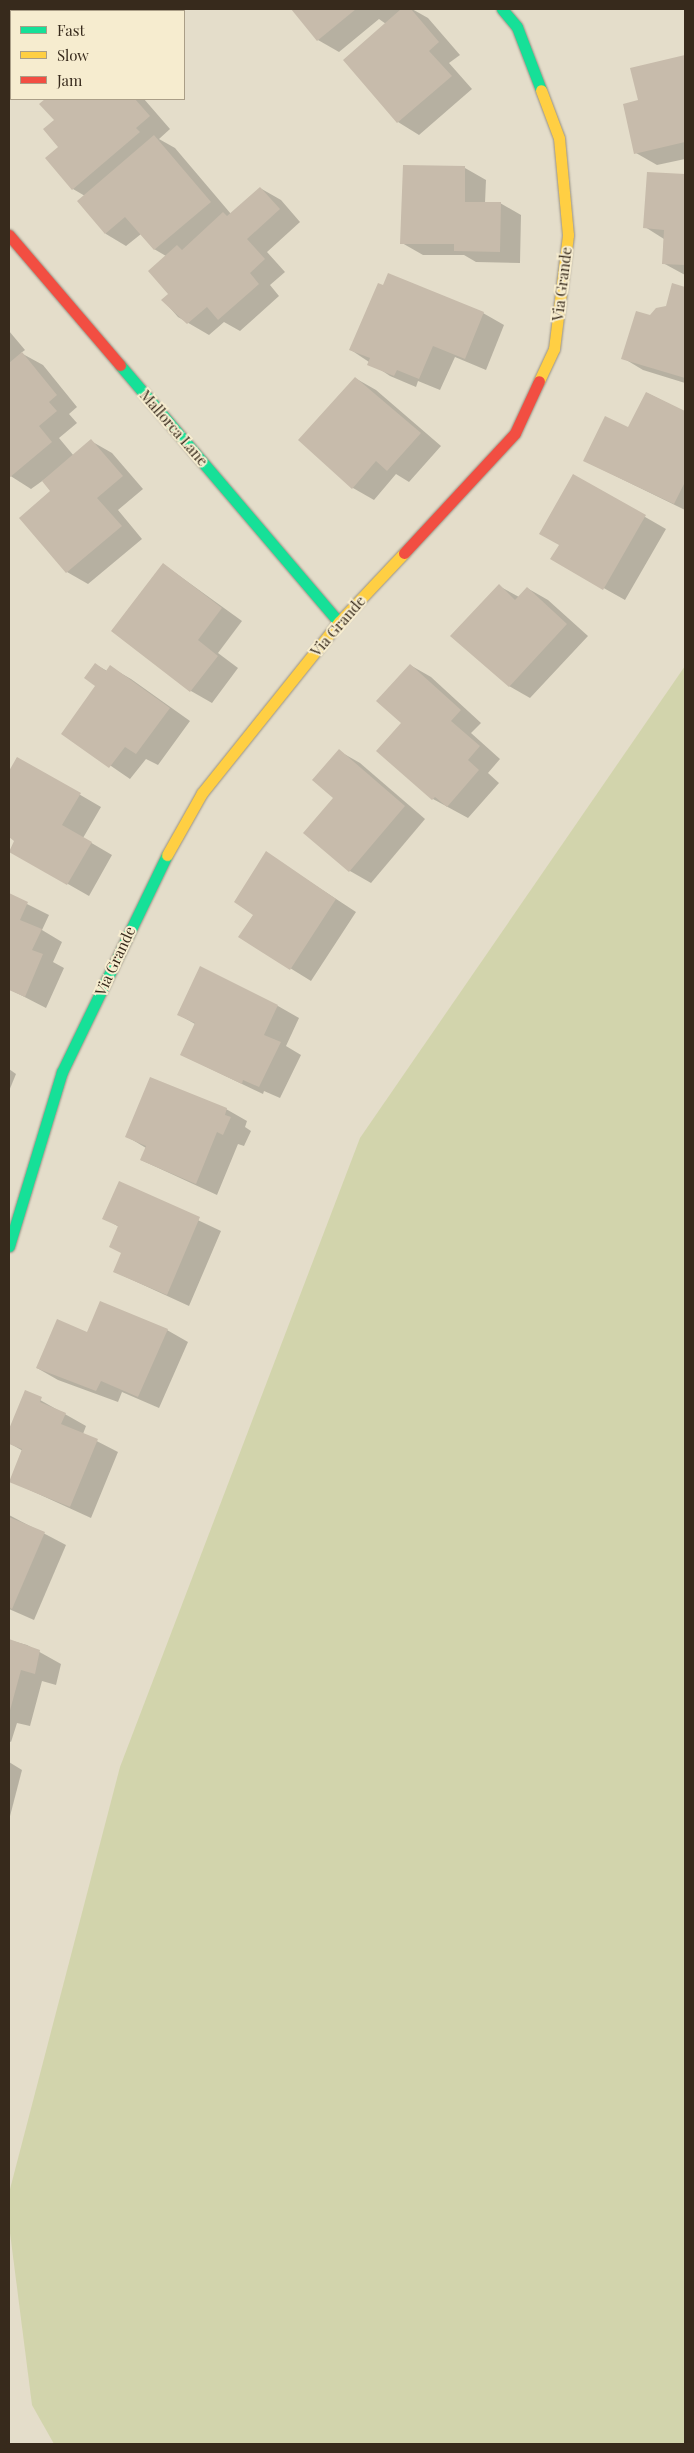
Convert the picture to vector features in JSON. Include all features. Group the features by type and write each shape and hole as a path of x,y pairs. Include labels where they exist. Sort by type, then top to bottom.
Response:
{"street":[{"name":"Via Grande","path":"9,1246 62,1072 155,876 202,793 339,622 515,433 554,349 568,235 559,138 517,27 502,9"},
{"name":"Mallorca Lane","path":"9,235 339,622"}],"green space":[{"path":"685,666 685,2444 54,2444 32,2405 9,2225 9,2193 120,1767 360,1138"}],"building":[{"path":"9,9 20,10 10,10 10,49"},
{"path":"291,9 356,9 317,41"},
{"path":"401,9 411,9 439,42 429,51 452,76 397,123 343,60"},
{"path":"685,55 685,142 634,154 623,104 638,100 630,68"},
{"path":"44,100 136,100 150,116 136,128 140,132 72,190 45,158 58,147 43,129 54,120 39,104"},
{"path":"154,135 211,202 154,250 125,217 105,234 77,201"},
{"path":"403,165 465,166 465,202 501,202 500,252 454,251 454,244 400,244"},
{"path":"647,172 685,174 685,265 662,264 664,230 643,228"},
{"path":"260,187 280,209 247,239 265,259 250,273 259,284 218,320 207,307 187,324 161,300 168,294 148,271 177,245 182,250 223,212 227,216"},
{"path":"388,273 484,312 465,359 433,346 419,379 397,370 394,376 367,365 370,358 349,350 378,283 383,285"},
{"path":"672,283 685,287 685,378 621,359 636,311 650,315 656,308 666,306"},
{"path":"22,352 57,395 49,402 57,411 39,426 52,442 9,478 9,363"},
{"path":"355,377 421,433 387,471 376,461 352,489 298,440"},
{"path":"646,392 685,411 685,482 674,504 583,461 605,416 628,427"},
{"path":"91,439 123,476 97,498 122,526 66,573 19,518 50,491 42,481"},
{"path":"573,474 646,515 603,590 550,559 559,545 539,534"},
{"path":"163,563 222,608 198,640 218,656 190,692 111,631"},
{"path":"499,584 515,600 527,587 567,624 509,687 450,636"},
{"path":"95,663 106,671 110,665 170,708 136,754 125,747 109,768 61,734 95,686 84,678"},
{"path":"410,664 461,710 451,721 480,746 468,760 479,770 447,807 435,797 432,800 376,751 401,723 376,701"},
{"path":"339,749 405,806 349,872 303,833 333,798 312,780"},
{"path":"17,757 81,793 62,825 92,842 67,885 9,852 14,841 9,837 9,771"},
{"path":"266,851 336,899 290,970 238,937 253,915 234,902"},
{"path":"9,893 28,902 20,920 42,929 32,950 43,954 25,997 9,990"},
{"path":"200,966 278,1005 264,1035 281,1042 259,1087 243,1080 242,1084 180,1055 195,1023 177,1015"},
{"path":"150,1077 227,1108 225,1115 231,1117 223,1135 217,1132 196,1184 140,1160 146,1146 125,1137"},
{"path":"119,1181 200,1217 167,1295 113,1272 121,1253 109,1247 118,1226 102,1219"},
{"path":"100,1301 168,1329 138,1397 101,1381 96,1391 36,1368 57,1319 87,1332"},
{"path":"25,1390 42,1397 40,1402 66,1413 61,1424 98,1439 70,1507 9,1482 22,1449 9,1444 9,1429"},
{"path":"9,1517 45,1532 12,1609 9,1607"},
{"path":"9,1639 40,1650 35,1674 21,1670 9,1714"}],"traffic: fast":[{"path":"502,9 517,27 541,90"},
{"path":"120,365 339,622"},
{"path":"9,1246 62,1072 167,855"}],"traffic: slow":[{"path":"539,381 554,349 568,235 559,138 541,90"},
{"path":"167,855 202,793 339,622 404,553"}],"traffic: jam":[{"path":"9,235 120,365"},
{"path":"404,553 515,433 539,381"}]}
